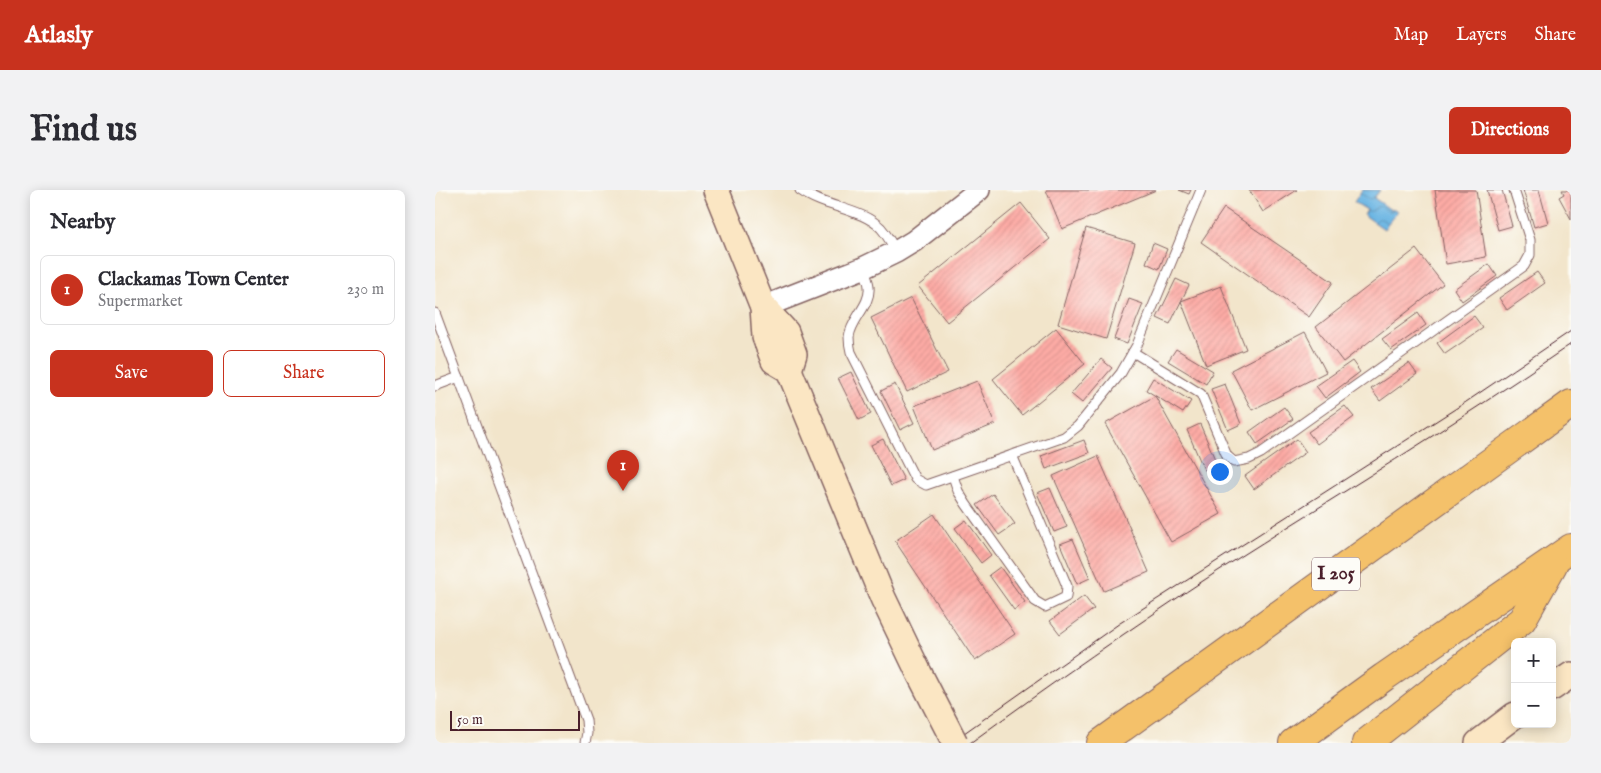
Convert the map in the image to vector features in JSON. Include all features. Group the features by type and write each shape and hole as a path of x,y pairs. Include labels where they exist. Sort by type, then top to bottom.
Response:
{"highway":[{"name":"I 205","path":"1101,743 1571,404"},
{"path":"1293,743 1384,677 1564,553"},
{"path":"1366,743 1522,620 1564,553"}],"main road":[{"path":"716,190 763,307 786,332 795,354 789,370 883,598 955,743"},
{"path":"1556,685 1571,675"},
{"path":"1479,743 1511,718"}],"street":[{"path":"763,307 863,268 896,252 914,241 979,190"}],"lane":[{"path":"800,190 812,198 866,217 881,229 896,252"},
{"path":"863,268 869,292 866,301 854,320 849,336 851,352 915,479 926,485 1064,437 1078,426 1121,373 1133,352 1201,190"},
{"path":"1133,352 1201,394 1227,456 1234,462 1249,459 1261,453 1524,266 1530,254 1530,240 1514,190"},
{"path":"435,313 586,720 587,732 585,743"},
{"path":"435,386 459,377"},
{"path":"953,476 958,491 966,504 1035,601 1045,607 1066,596 1067,586 1012,455"}],"water":[{"path":"1362,190 1380,190 1374,198 1391,210 1393,208 1397,211 1384,229 1364,215 1367,210 1354,202"}],"building":[{"path":"1046,190 1156,190 1062,229"},
{"path":"1179,190 1191,190 1189,194"},
{"path":"1249,190 1297,190 1263,212"},
{"path":"1435,190 1476,190 1486,257 1446,264"},
{"path":"1487,190 1502,190 1512,226 1498,230"},
{"path":"1523,190 1539,190 1548,223 1534,227"},
{"path":"1562,190 1571,190 1571,219 1559,197 1564,194"},
{"path":"1021,203 1050,239 947,322 918,286"},
{"path":"1224,208 1333,282 1309,317 1201,242"},
{"path":"1086,228 1135,243 1106,339 1058,324"},
{"path":"1153,243 1167,249 1159,269 1146,263"},
{"path":"1416,249 1443,284 1343,362 1316,327"},
{"path":"1489,264 1497,276 1462,301 1454,289"},
{"path":"1537,272 1545,283 1507,310 1499,298"},
{"path":"1176,279 1189,285 1170,324 1157,318"},
{"path":"1221,286 1246,349 1206,365 1181,301"},
{"path":"911,298 948,372 907,392 871,318"},
{"path":"1129,299 1143,304 1127,344 1114,339"},
{"path":"1418,313 1426,325 1391,350 1382,339"},
{"path":"1474,316 1483,328 1445,354 1437,343"},
{"path":"1056,328 1085,364 1022,415 993,379"},
{"path":"1305,332 1326,372 1252,410 1231,370"},
{"path":"1176,349 1213,371 1206,384 1168,361"},
{"path":"1101,359 1112,368 1082,403 1071,394"},
{"path":"1352,361 1360,372 1325,398 1316,386"},
{"path":"1409,363 1417,374 1380,401 1371,389"},
{"path":"851,372 871,414 859,420 838,378"},
{"path":"1153,378 1191,401 1183,413 1146,390"},
{"path":"977,381 995,424 932,450 914,406"},
{"path":"895,384 914,423 900,430 881,391"},
{"path":"1225,384 1241,424 1228,430 1211,389"},
{"path":"1155,396 1221,514 1171,542 1105,424"},
{"path":"1345,406 1354,417 1317,444 1308,432"},
{"path":"1284,407 1293,419 1257,444 1249,432"},
{"path":"1200,424 1217,464 1204,470 1187,430"},
{"path":"883,439 904,480 891,486 871,445"},
{"path":"1297,439 1306,452 1254,489 1245,476"},
{"path":"1084,440 1089,453 1046,469 1041,456"},
{"path":"1098,456 1149,572 1104,591 1053,476"},
{"path":"1050,488 1067,527 1054,532 1037,493"},
{"path":"993,494 1015,524 999,535 977,505"},
{"path":"934,514 1015,634 975,661 895,541"},
{"path":"966,520 991,555 981,563 955,528"},
{"path":"1073,539 1090,578 1077,584 1060,544"},
{"path":"1000,567 1025,602 1014,610 989,575"},
{"path":"1084,596 1094,609 1060,634 1050,621"}],"tram line":[{"path":"950,743 1120,623 1466,402 1571,331"},
{"path":"970,743 1218,571 1440,431 1571,344"}],"place":[{"name":"Clackamas Town Center","path":"623,491"}]}
